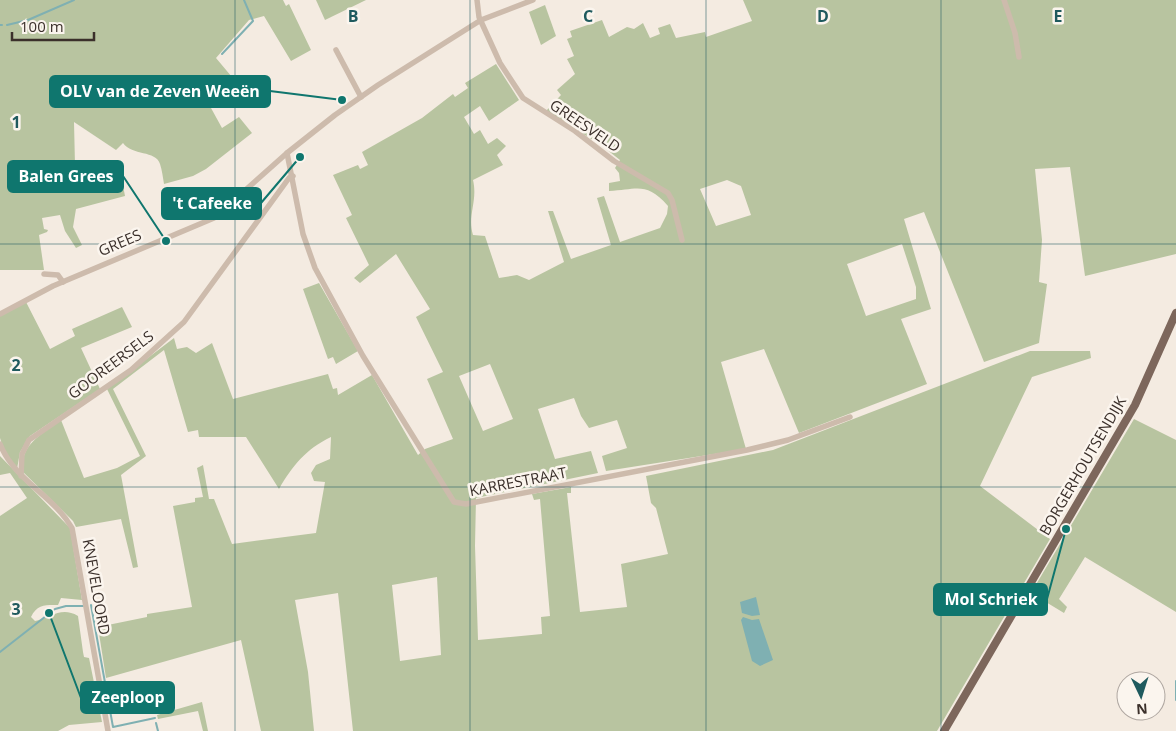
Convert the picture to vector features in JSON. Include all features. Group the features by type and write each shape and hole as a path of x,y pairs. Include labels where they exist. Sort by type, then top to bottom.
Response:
{"main road":[{"name":"BORGERHOUTSENDIJK","path":"944,731 1135,405 1176,313"}],"street":[{"name":"GREESVELD","path":"477,0 481,20 500,63 523,98 575,131 630,171 668,193 672,200 682,240"},
{"name":"GREES","path":"0,314 63,282 214,218 287,152 361,97 481,20 533,0"},
{"path":"1004,0 1014,28 1019,57"},
{"path":"336,50 361,97"},
{"name":"KARRESTRAAT","path":"287,152 306,245 330,298 425,458 450,497 460,505 763,447 850,417"},
{"name":"GOOREERSELS","path":"21,476 22,454 29,440 131,370 184,322 289,178 293,176"},
{"path":"44,274 58,275 63,282"},
{"name":"KNEVELOORD","path":"0,444 7,460 21,476 64,516 72,528 108,731"}],"green space":[{"path":"0,0 283,0 286,6 289,4 311,50 291,61 264,16 249,20 216,58 242,89 211,108 222,128 239,117 252,133 206,169 193,176 164,184 160,164 154,157 132,150 123,143 116,150 74,122 75,165 103,160 104,162 118,160 125,196 76,209 73,227 82,245 76,248 65,231 60,215 42,218 44,229 48,230 39,235 44,270 0,270"},
{"path":"316,0 366,0 325,20"},
{"path":"743,0 1176,0 1176,254 1085,276 1070,167 1035,169 1042,240 1039,282 1047,284 1039,343 984,362 924,212 904,219 931,309 901,319 927,384 799,433 764,349 721,362 746,449 606,471 602,456 627,448 617,420 589,428 581,416 574,398 538,409 555,459 591,451 598,473 476,498 475,546 478,640 542,634 541,617 550,616 540,499 534,500 532,494 571,487 571,493 567,493 580,612 627,607 621,564 668,554 656,508 651,503 646,476 773,450 1030,351 1090,351 1091,358 1032,377 980,486 1050,539 937,731 353,731 338,593 295,600 308,672 314,731 261,731 241,640 106,678 98,627 147,617 147,614 192,607 173,506 195,502 195,498 203,497 197,468 203,465 209,499 214,499 232,544 316,533 325,482 314,481 311,473 316,465 330,459 331,437 314,447 301,458 279,489 246,437 199,437 198,430 188,432 164,350 113,389 146,456 121,475 138,567 133,568 121,519 76,527 73,521 23,472 25,454 33,441 61,420 84,478 117,468 140,456 107,389 174,338 177,349 187,347 196,353 212,343 233,399 328,374 333,389 337,388 338,395 372,375 418,455 425,449 453,439 427,379 443,372 416,317 430,309 396,254 360,283 354,278 369,265 346,218 352,215 333,175 358,165 360,169 368,165 362,152 422,118 453,94 455,97 468,88 465,83 496,64 519,100 489,121 480,106 464,117 474,134 480,130 488,144 497,138 506,146 497,155 503,165 473,180 474,195 471,228 473,235 485,236 499,278 517,275 529,280 564,262 548,211 553,211 571,259 611,245 597,198 604,196 620,242 660,228 667,214 668,206 660,198 647,190 609,191 609,183 620,181 619,173 615,168 620,160 601,145 546,111 561,95 557,90 575,74 567,59 574,56 567,39 572,37 570,31 602,20 609,37 627,27 634,29 643,23 650,38 660,34 658,28 670,24 676,38 705,32 706,37 752,21","holes":["727,180 741,186 751,215 716,226 700,189","902,244 916,287 916,299 866,316 847,264","490,364 513,419 483,431 459,376","437,577 441,655 400,661 392,585"]},
{"path":"545,5 556,36 541,45 529,12"},
{"path":"319,283 358,351 336,364 333,357 328,359 303,289"},
{"path":"26,302 50,349 75,336 72,329 122,307 132,327 81,348 100,389 30,436 20,452 17,469 4,451 0,438 0,316"},
{"path":"1134,419 1176,440 1176,612 1085,557 1059,599 1067,607 1064,613 1031,593"},
{"path":"0,456 70,528 82,600 61,598 58,605 39,607 31,617 35,621 41,620 61,612 72,613 78,616 84,657 89,658 102,722 69,725 58,731 0,731 0,516 27,498 10,473 0,475"},
{"path":"202,702 208,731 203,731 198,711 158,719 157,715"}],"water":[{"path":"756,597 760,615 752,616 742,613 740,602"},
{"path":"743,617 752,620 759,619 773,660 760,666 752,661 741,620"}],"waterway":[{"path":"7,25 28,20 74,0"},
{"path":"222,54 253,21 244,0"},
{"path":"91,605 113,727 155,718"},
{"path":"0,652 55,609 66,606 83,606"},
{"path":"1176,681 1176,700"},
{"path":"156,723 158,731"}],"place":[{"name":"OLV van de Zeven Weeën","path":"342,100"},
{"name":"'t Cafeeke","path":"300,157"},
{"name":"Balen Grees","path":"166,241"},
{"name":"Mol Schriek","path":"1066,529"},
{"name":"Zeeploop","path":"49,613"}]}
